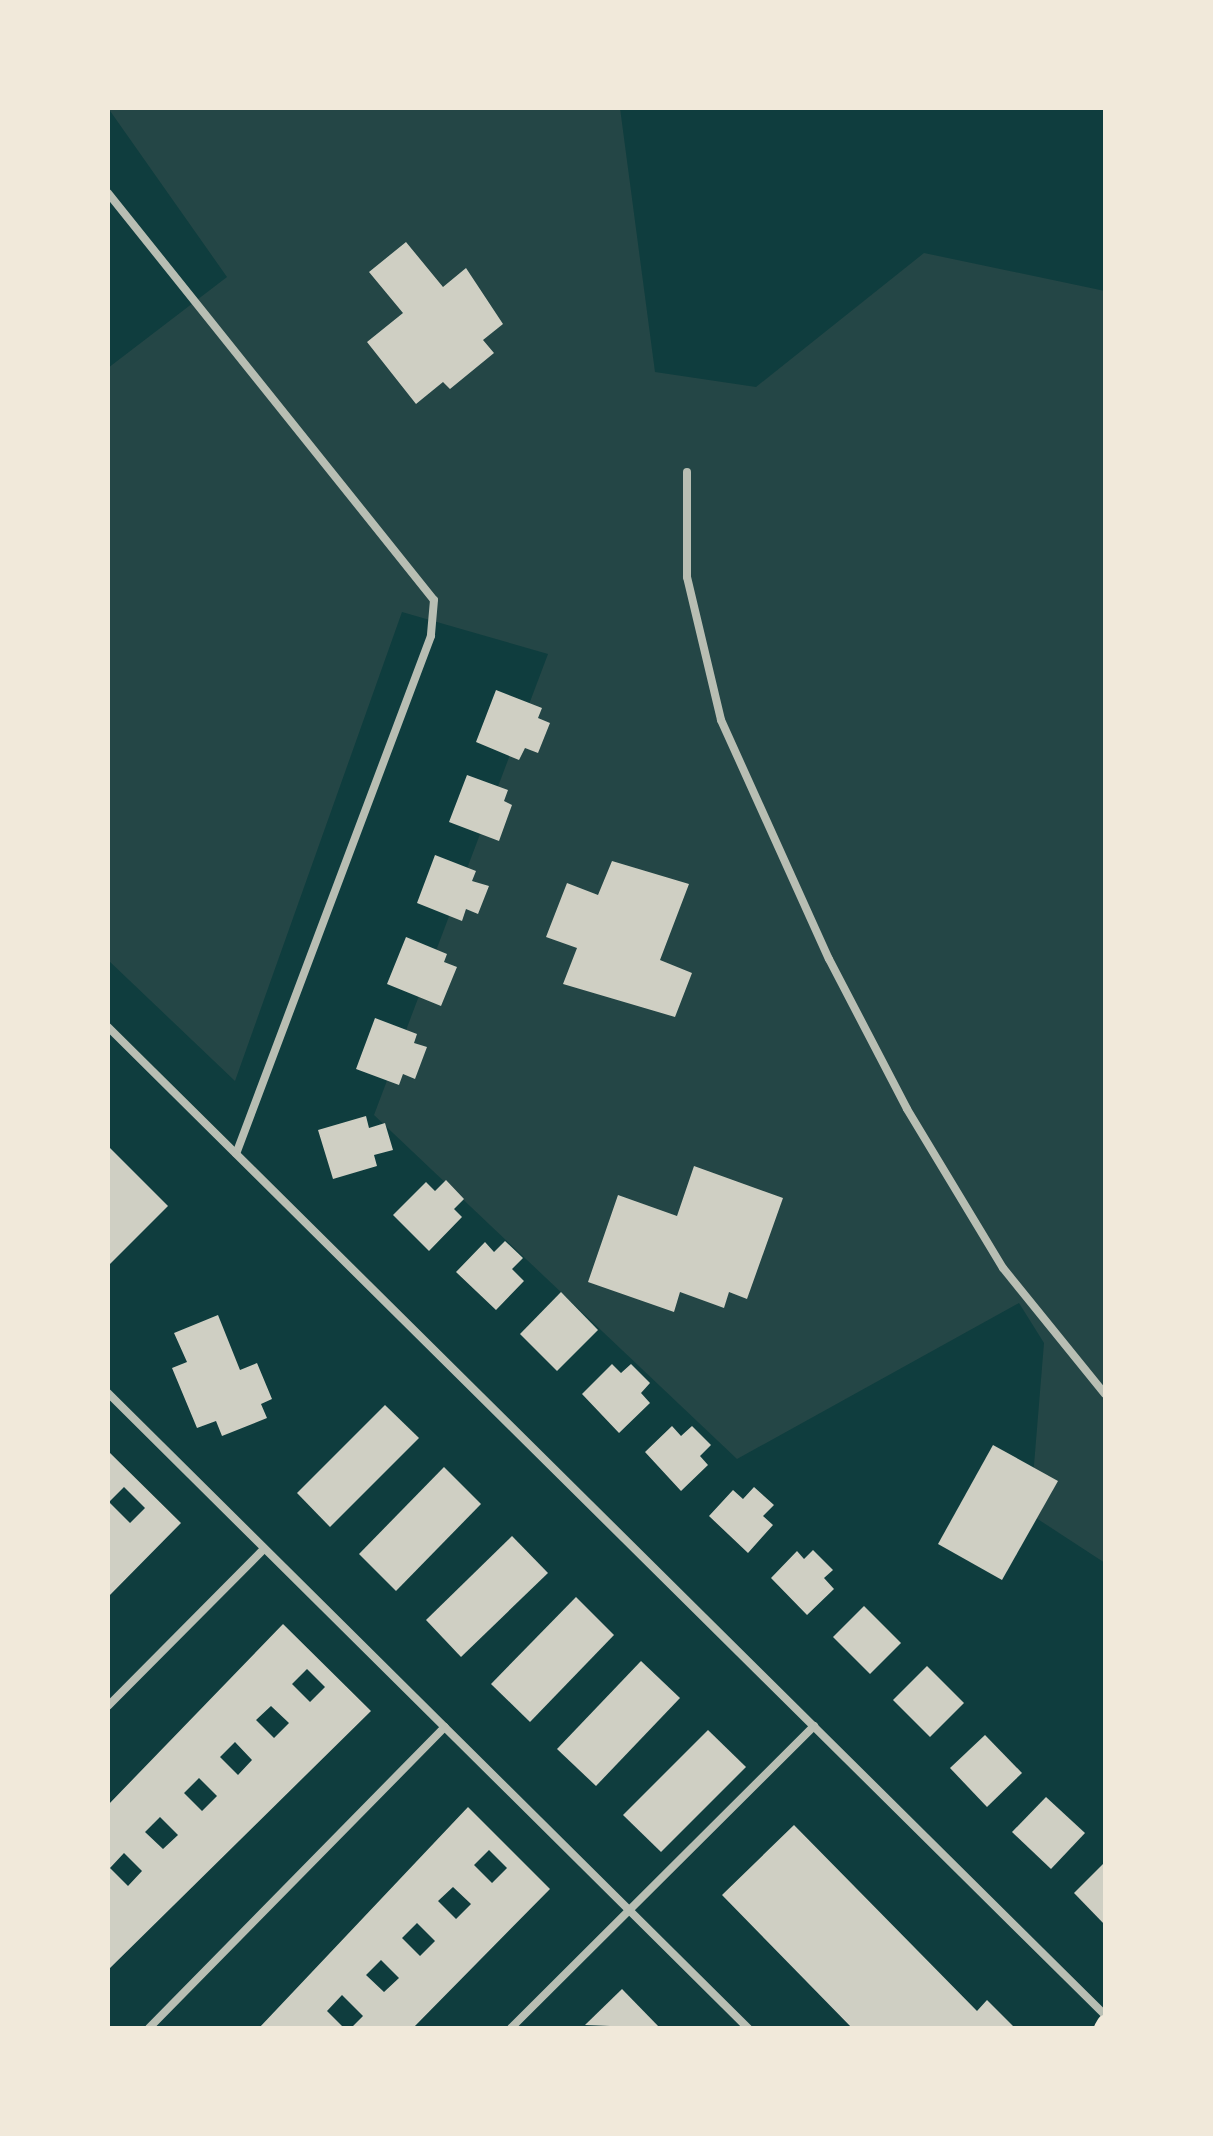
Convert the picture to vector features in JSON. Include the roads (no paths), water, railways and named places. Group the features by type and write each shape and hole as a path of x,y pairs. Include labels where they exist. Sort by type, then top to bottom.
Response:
{"street":[{"path":"108,193 434,600 431,636 236,1154"},
{"path":"687,472 687,577 721,720 759,804 907,1109 1003,1268 1105,1394"},
{"path":"108,1027 1105,2015"},
{"path":"108,1393 748,2028"},
{"path":"108,1706 264,1549"},
{"path":"511,2028 814,1726"},
{"path":"149,2028 445,1727"}]}
